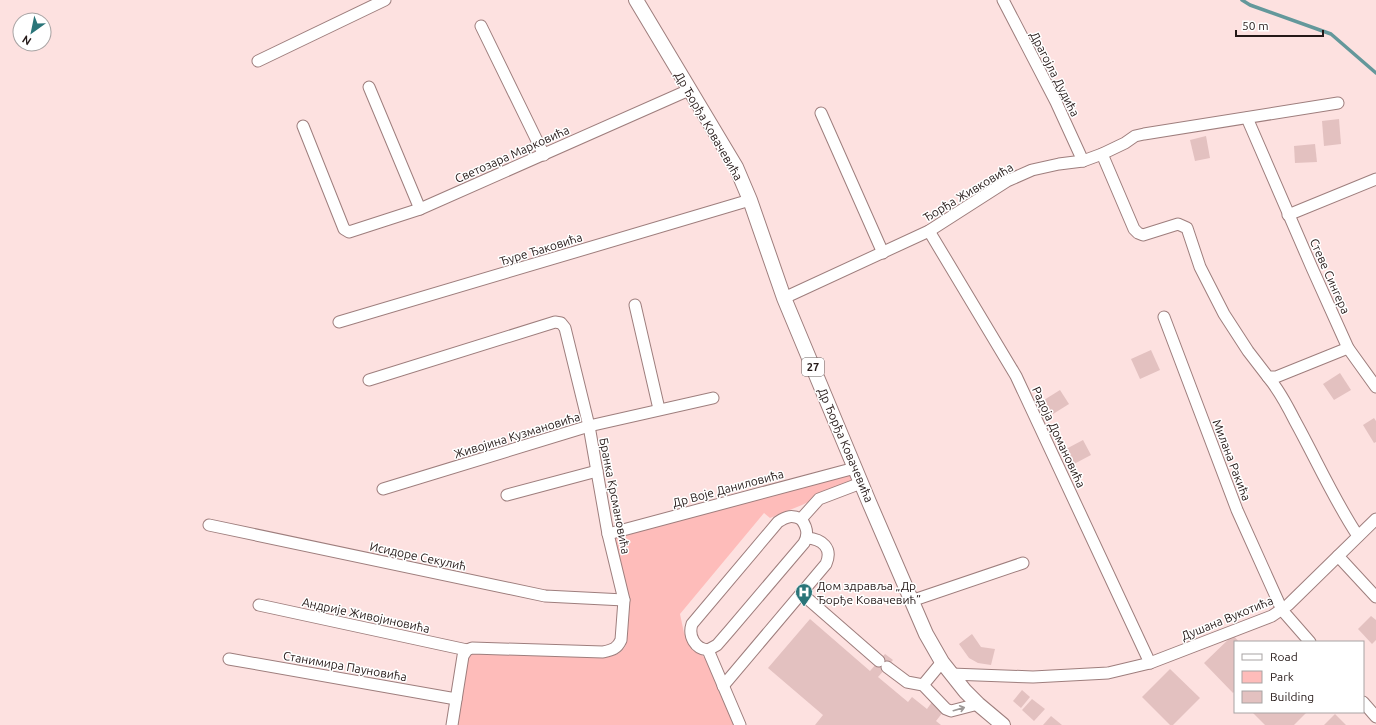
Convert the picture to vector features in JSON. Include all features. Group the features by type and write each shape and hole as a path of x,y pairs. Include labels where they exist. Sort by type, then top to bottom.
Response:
{"main road":[{"name":"Др Ђорђа Ковачевића","path":"636,0 736,167 750,200 784,298 926,634 942,662 951,674 978,704 1002,725"}],"street":[{"path":"258,61 385,0"},
{"name":"Драгојла Дудића","path":"1003,0 1056,102 1083,161"},
{"path":"480,26 544,155"},
{"path":"369,87 420,209"},
{"name":"Светозара Марковића","path":"304,126 344,228 349,232 420,209 690,90"},
{"name":"Ђорђа Живковића","path":"784,298 929,230 1007,181 1032,170 1059,164 1083,161 1125,143 1135,136 1144,134 1338,103"},
{"path":"821,113 882,253"},
{"name":"Стеве Сингера","path":"1247,118 1288,215 1348,348 1376,387"},
{"path":"1102,154 1134,229 1138,233 1143,235 1178,224 1187,228 1200,267 1224,314 1248,351 1274,384 1310,447 1342,511 1358,536"},
{"path":"1288,215 1376,179"},
{"name":"Ђуре Ђаковића","path":"339,322 750,200"},
{"name":"Радоја Домановића","path":"929,230 1016,376 1150,662"},
{"path":"635,305 659,409"},
{"name":"Милана Ракића","path":"1164,317 1237,510 1282,610 1309,641"},
{"name":"Бранка Крсмановића","path":"369,380 555,322 562,322 589,426 608,534 624,600 622,640 619,646 603,652 472,648 467,650"},
{"path":"1268,377 1276,377 1348,348"},
{"name":"Живојина Кузмановића","path":"383,489 589,426 713,398"},
{"name":"Др Воје Даниловића","path":"608,534 855,468"},
{"path":"507,495 597,471"},
{"path":"801,519 819,499 861,483"},
{"path":"789,516 794,516 801,519 806,526 807,538 717,645 708,650 703,650 697,645 693,640 690,628 692,624 778,522 789,516"},
{"name":"Душана Вукотића","path":"951,674 1033,677 1108,672 1150,662 1272,616 1282,610 1376,518"},
{"name":"Исидоре Секулић","path":"209,525 544,596 624,600"},
{"path":"723,686 826,564 829,558 828,552 820,541 807,538"},
{"path":"1338,556 1376,597"},
{"path":"912,601 1023,563"},
{"path":"801,593 883,664 907,682 923,685 946,709 951,711 978,704"},
{"name":"Андрије Живојиновића","path":"259,605 467,650"},
{"path":"452,725 463,656 467,650"},
{"path":"708,650 740,725"},
{"name":"Станимира Пауновића","path":"229,659 456,699"},
{"path":"923,685 942,662"},
{"path":"1364,703 1376,717"}],"green space":[{"path":"851,473 854,480 802,505 770,518 764,513 680,614 684,633 697,651 705,658 734,725 457,725 468,659 471,655 476,653 607,657 616,655 622,650 626,645 628,604 613,539"}],"building":[{"path":"1339,119 1341,144 1324,146 1322,121"},
{"path":"1206,136 1210,158 1195,161 1190,140"},
{"path":"1315,144 1317,162 1295,163 1294,146"},
{"path":"1151,350 1160,370 1140,379 1131,359"},
{"path":"1340,373 1351,390 1334,400 1323,384"},
{"path":"1060,390 1069,404 1053,414 1044,400"},
{"path":"1374,418 1376,421 1376,442 1374,443 1363,425"},
{"path":"1083,440 1091,455 1074,464 1066,449"},
{"path":"1371,616 1376,620 1376,640 1372,644 1358,629"},
{"path":"810,619 870,671 885,654 893,660 878,677 908,702 912,697 927,709 932,702 943,712 936,721 941,725 815,725 823,715 768,668"},
{"path":"972,634 981,647 995,649 991,665 978,663 969,658 959,644"},
{"path":"1233,635 1238,641 1234,641 1233,693 1204,663"},
{"path":"1170,669 1200,698 1173,725 1170,725 1142,697"},
{"path":"1022,690 1030,697 1021,708 1013,701"},
{"path":"1032,699 1045,709 1034,721 1022,710"},
{"path":"1253,713 1306,713 1294,725 1265,725"},
{"path":"1335,714 1346,725 1324,725"},
{"path":"1051,716 1062,725 1043,725"}],"waterway":[{"path":"1242,0 1250,5 1331,34 1376,73"}],"place":[{"name":"Дом здравља „Др Ђорђе Ковачевић”","path":"804,607"}]}
